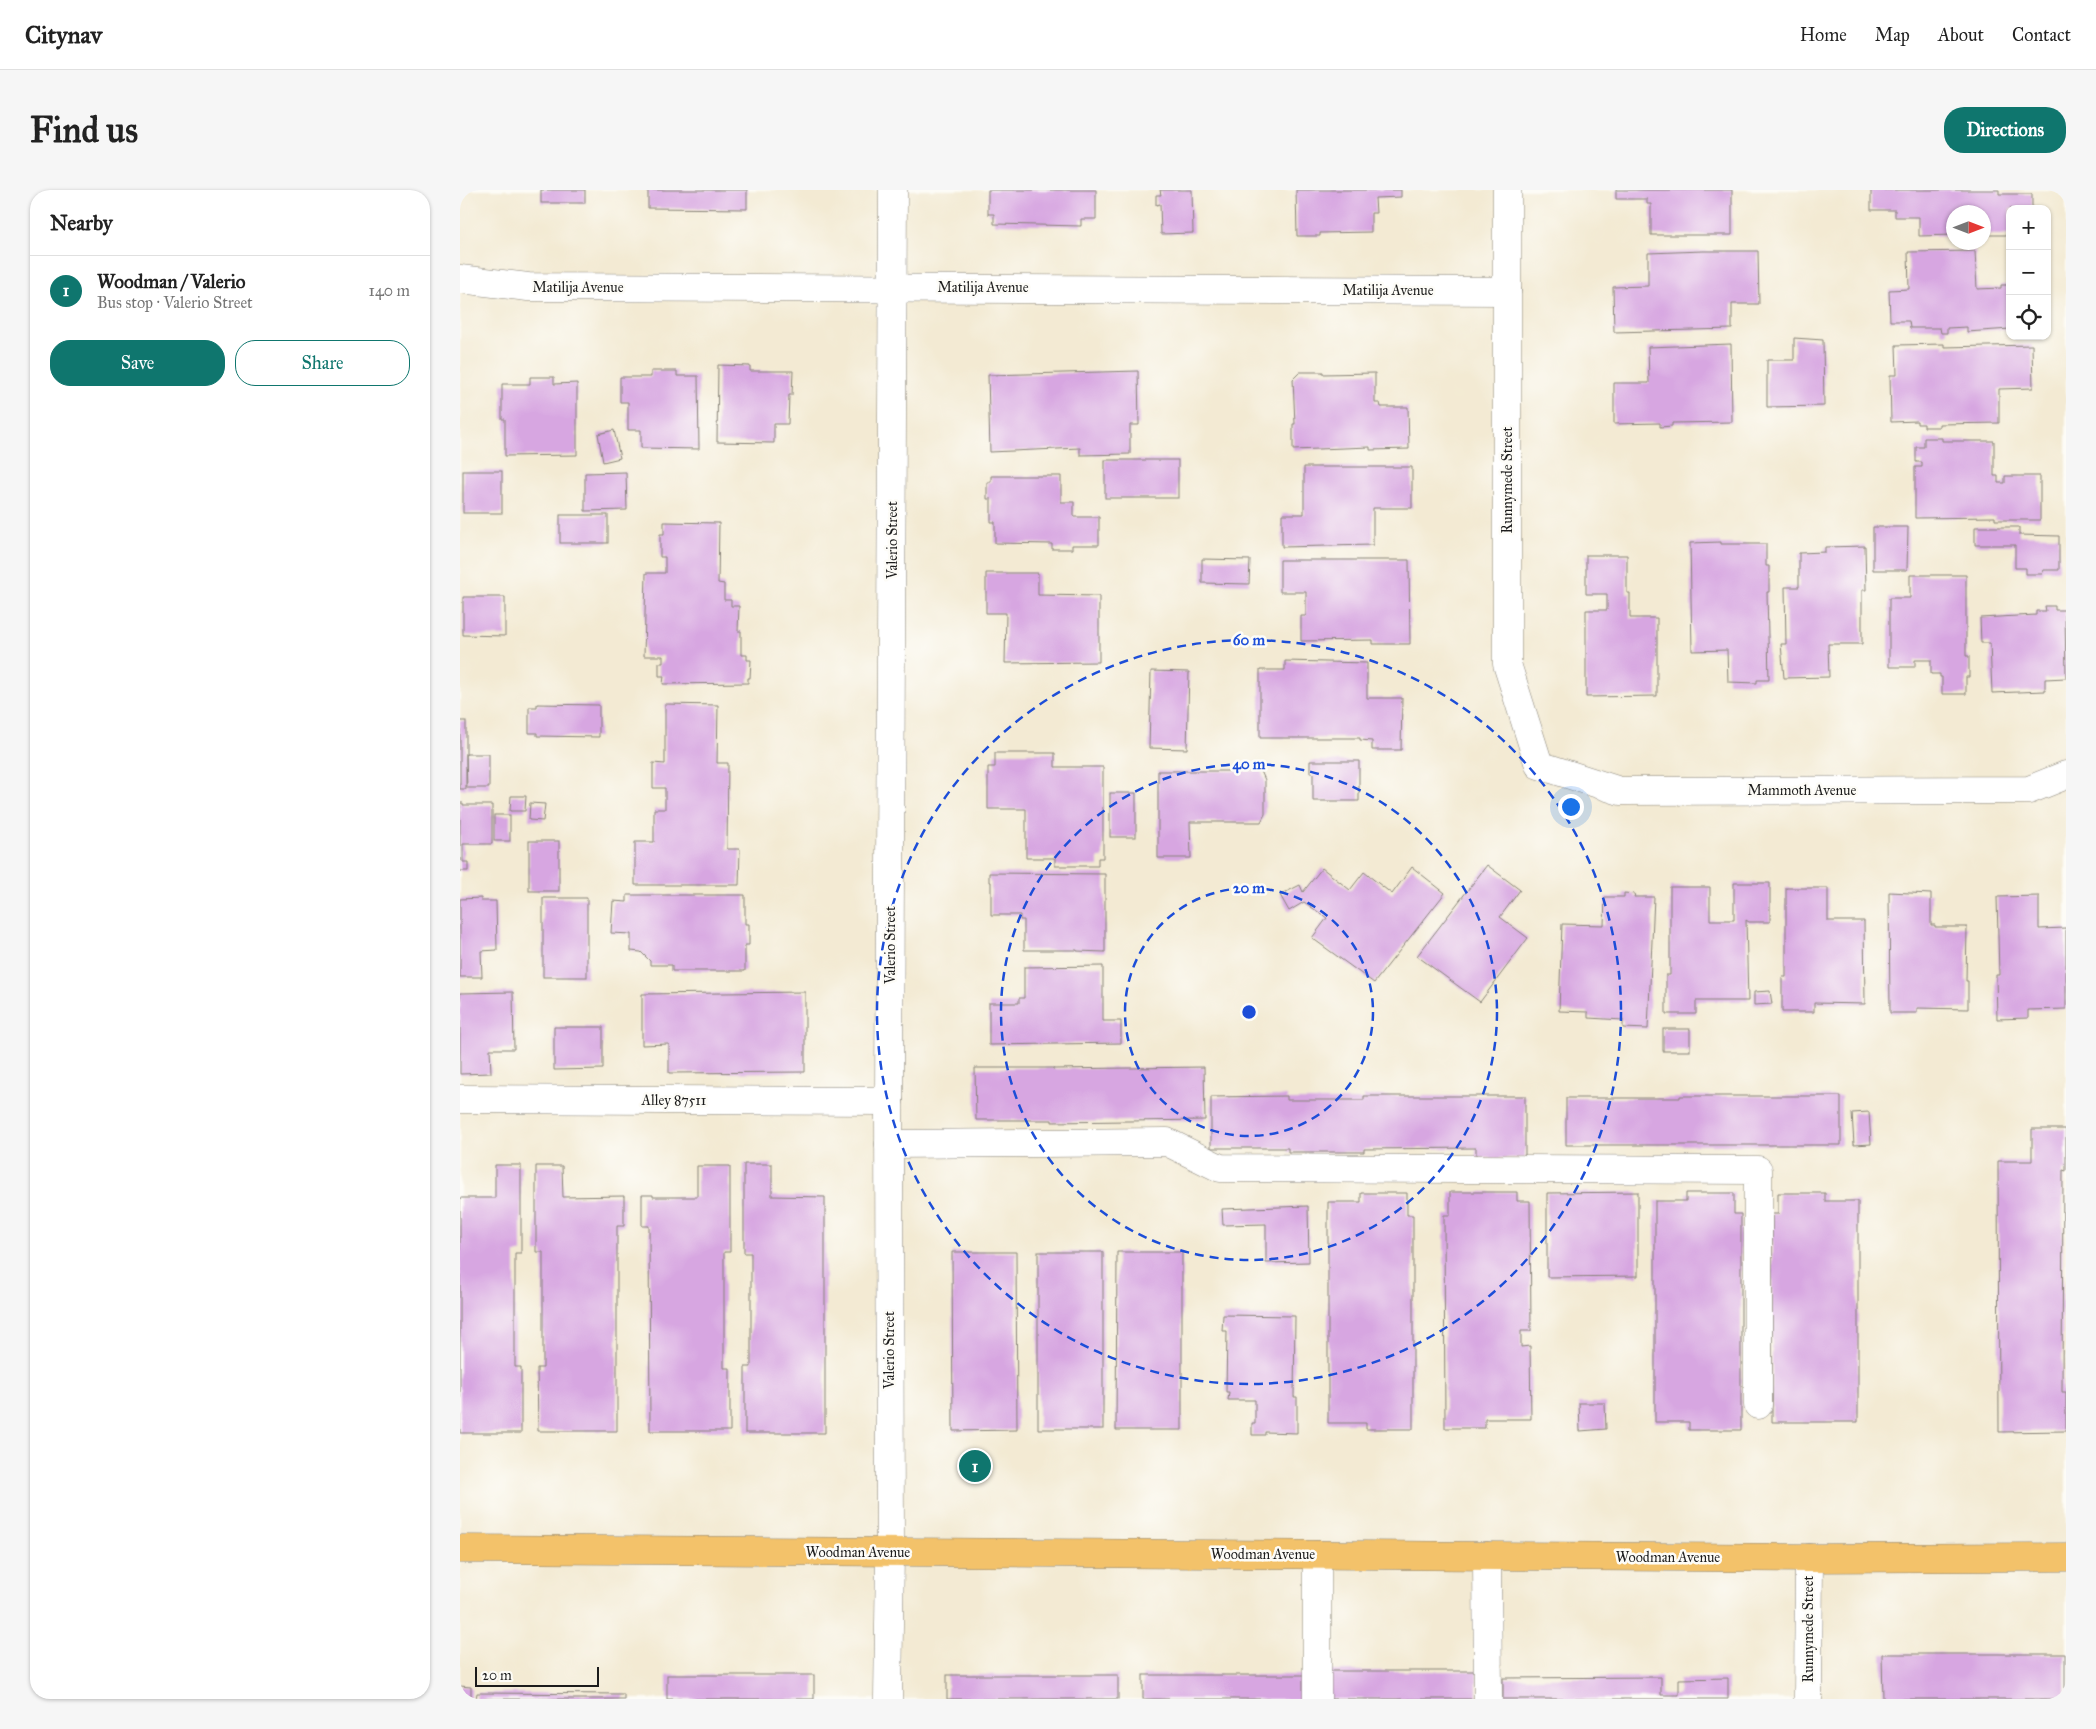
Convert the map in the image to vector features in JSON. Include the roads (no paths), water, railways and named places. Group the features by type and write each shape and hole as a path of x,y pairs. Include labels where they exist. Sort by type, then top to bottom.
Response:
{"main road":[{"name":"Woodman Avenue","path":"460,1549 1809,1558 2066,1556"}],"street":[{"name":"Valerio Street","path":"888,1699 890,1552 889,1101 893,190"},
{"name":"Runnymede Street","path":"1507,190 1507,664 1539,764"},
{"name":"Matilija Avenue","path":"460,279 528,287 1507,291"},
{"name":"Mammoth Avenue","path":"1539,764 1620,791 2029,790 2066,775"},
{"name":"Alley 87511","path":"460,1099 889,1101"},
{"path":"889,1144 1167,1142 1220,1168 1758,1170 1758,1405"},
{"path":"1317,1555 1317,1699"},
{"path":"1487,1556 1488,1699"},
{"name":"Runnymede Street","path":"1808,1699 1809,1558"}],"place":[{"name":"Woodman / Valerio","path":"975,1466"}]}
